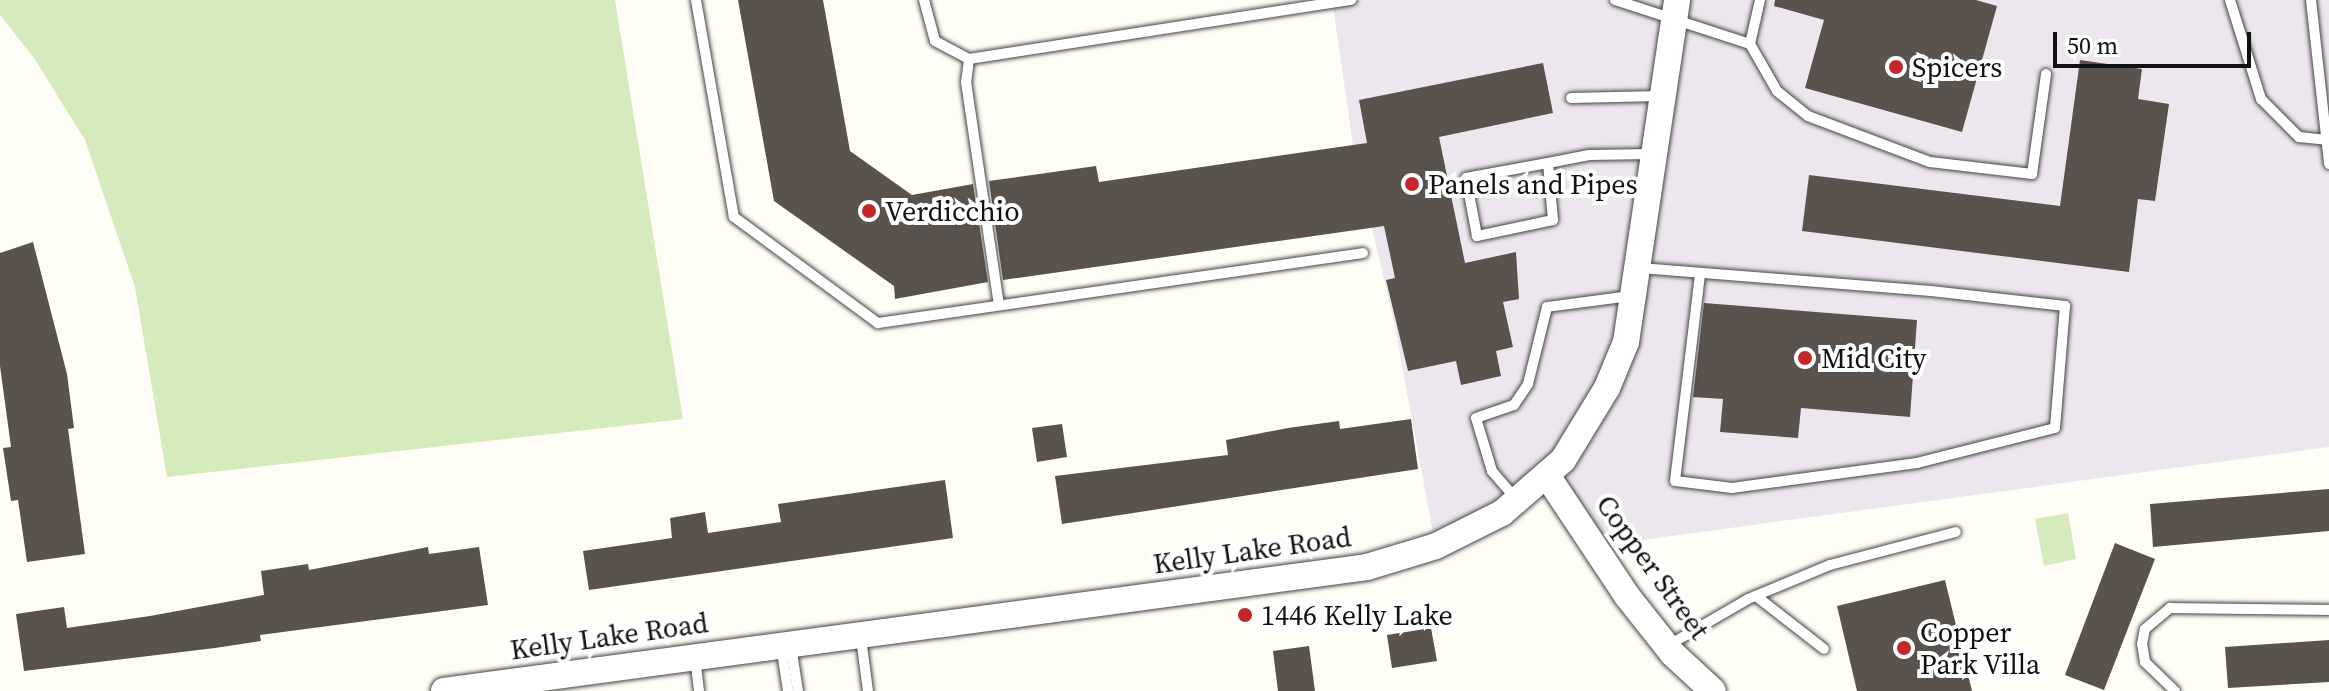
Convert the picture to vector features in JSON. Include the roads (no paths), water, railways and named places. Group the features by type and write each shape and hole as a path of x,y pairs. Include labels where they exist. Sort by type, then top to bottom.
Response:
{"street":[{"name":"Kelly Lake Road","path":"444,691 1367,567 1436,546 1518,502 1548,477 1607,388 1626,342 1640,268 1675,9"},
{"name":"Copper Street","path":"1548,477 1667,646 1713,691"}],"lane":[{"path":"696,0 734,217 878,323 1363,253"},
{"path":"924,0 935,41 969,59 1351,0"},
{"path":"1615,0 1675,9 1750,44 1777,91 1808,116 1930,162 2032,174 2046,74"},
{"path":"1750,44 1760,0"},
{"path":"2230,0 2261,99 2299,137 2328,140"},
{"path":"2311,0 2329,164"},
{"path":"969,59 966,82 999,305"},
{"path":"1571,98 1661,96"},
{"path":"1548,163 1553,220 1477,236 1466,178 1589,155 1654,154"},
{"path":"1640,268 1700,273 2065,306 2055,428 1917,463 1732,488 1675,481 1700,273"},
{"path":"1518,502 1492,471 1476,418 1514,405 1528,384 1547,307 1635,295"},
{"path":"1667,646 1756,596 1830,565 1956,532"},
{"path":"1756,596 1824,649"},
{"path":"2175,691 2145,662 2142,644 2145,629 2170,608 2189,605 2329,610"},
{"path":"860,634 868,691"},
{"path":"786,644 788,691"},
{"path":"786,644 798,691"},
{"path":"694,656 699,691"}],"place":[{"name":"Spicers","path":"1896,67"},
{"name":"Panels and Pipes","path":"1412,184"},
{"name":"Verdicchio","path":"869,211"},
{"name":"Mid City","path":"1805,358"},
{"name":"1446 Kelly Lake","path":"1245,615"},
{"name":"Copper Park Villa","path":"1904,648"}]}
